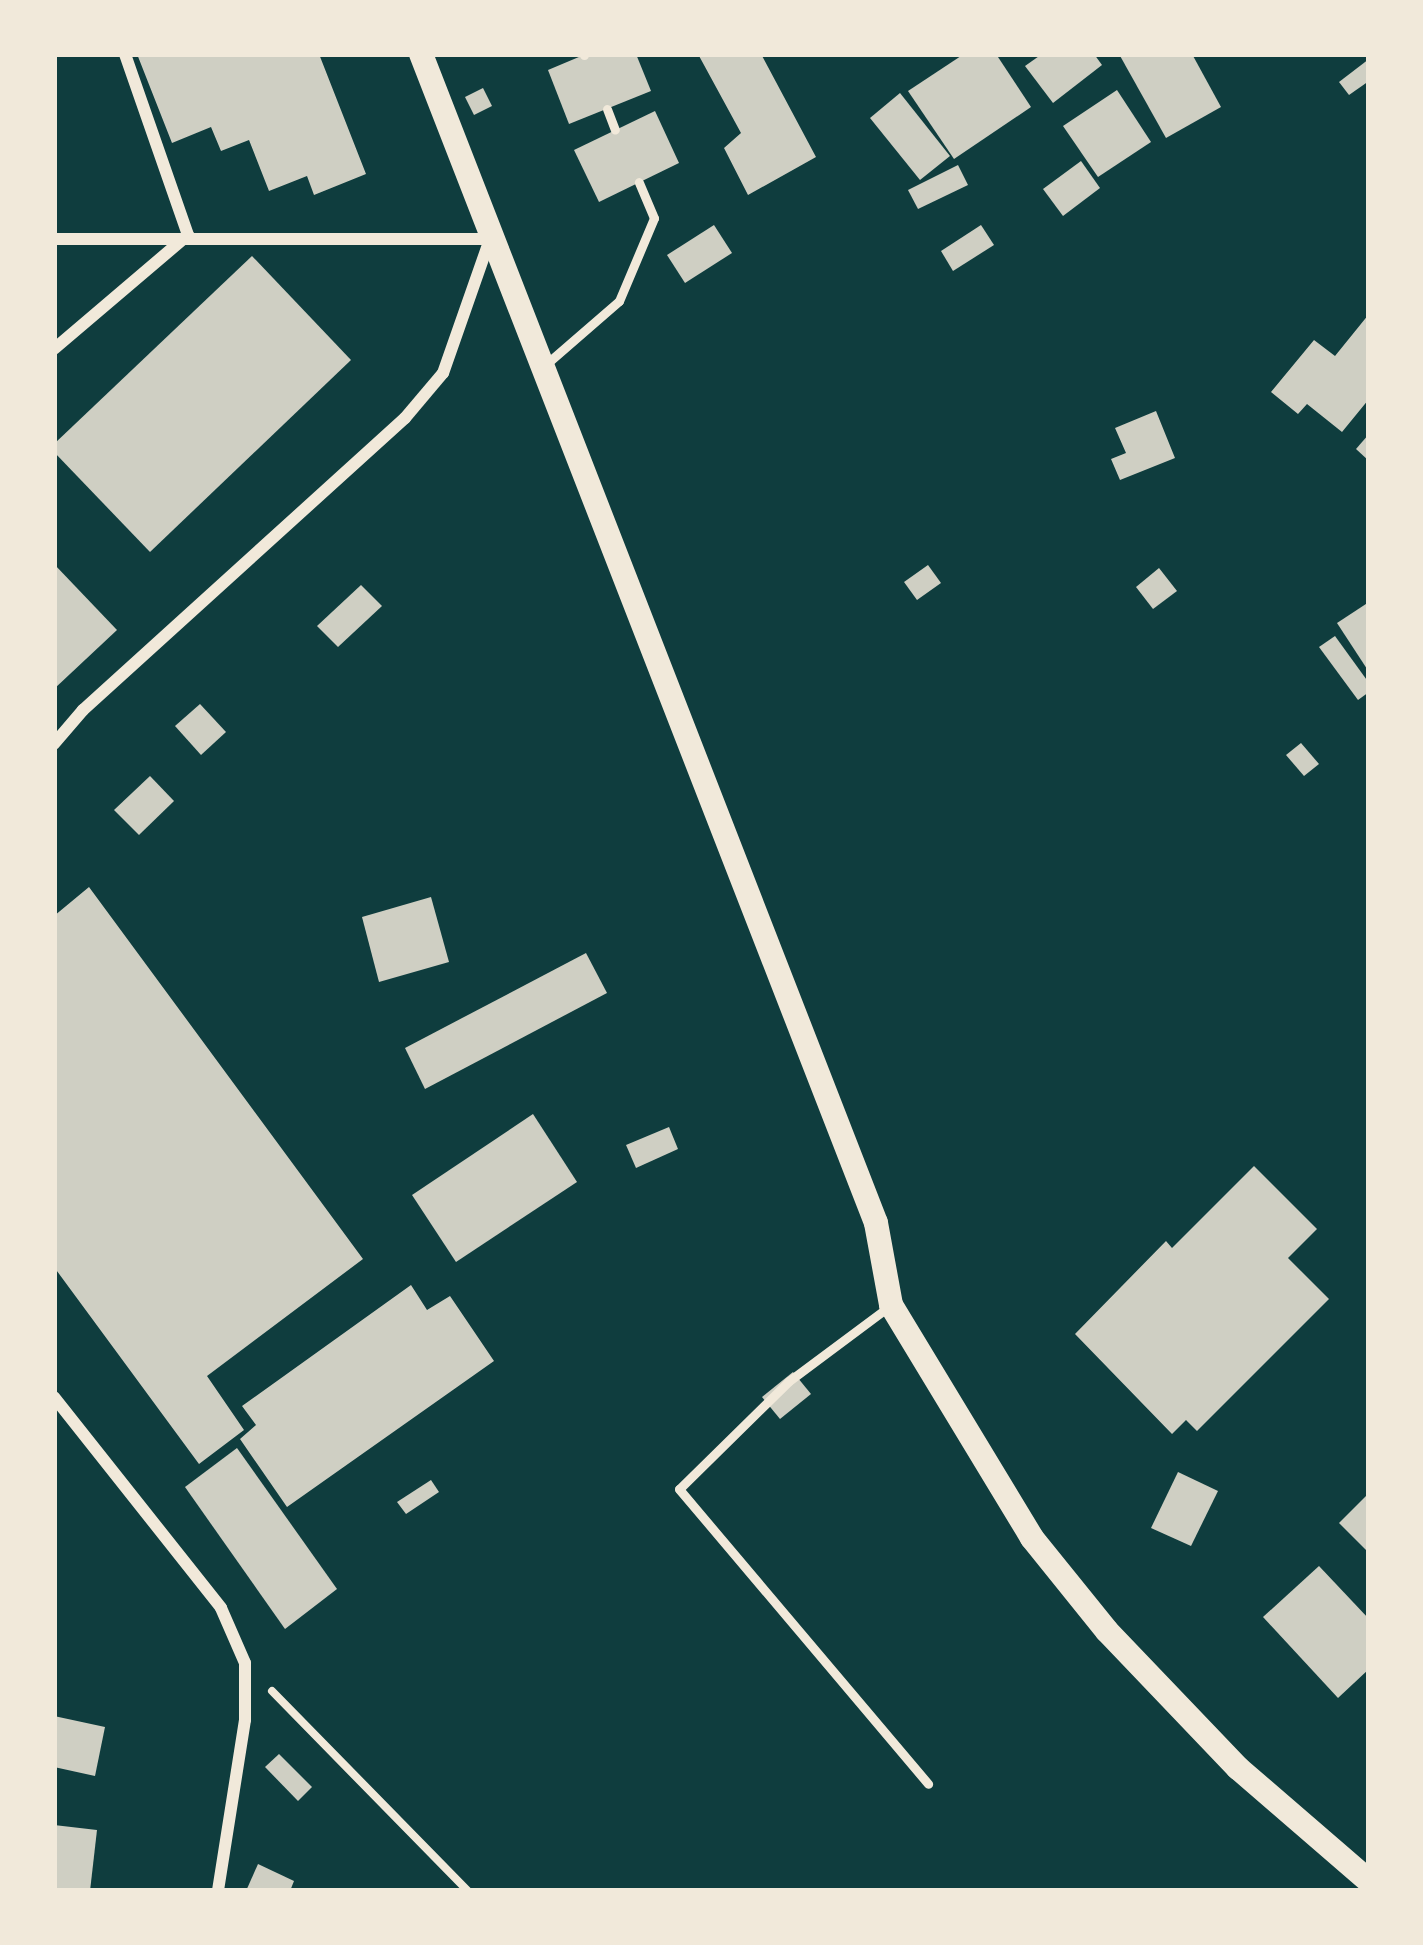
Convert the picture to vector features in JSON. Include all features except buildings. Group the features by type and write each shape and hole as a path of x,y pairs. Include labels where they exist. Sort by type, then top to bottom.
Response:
{"main road":[{"path":"421,54 876,1222 891,1305 1032,1538 1107,1631 1238,1768 1369,1881"}],"street":[{"path":"125,54 188,235"},
{"path":"54,349 188,235"},
{"path":"54,239 188,235 490,239 443,373 404,418 83,710 54,744"},
{"path":"54,1397 220,1608 245,1663 245,1720 218,1891"}],"lane":[{"path":"607,109 615,130"},
{"path":"544,366 620,301 654,218 639,182"},
{"path":"891,1305 789,1381 679,1489 928,1784"}],"path":[{"path":"245,1663 468,1891"}]}
